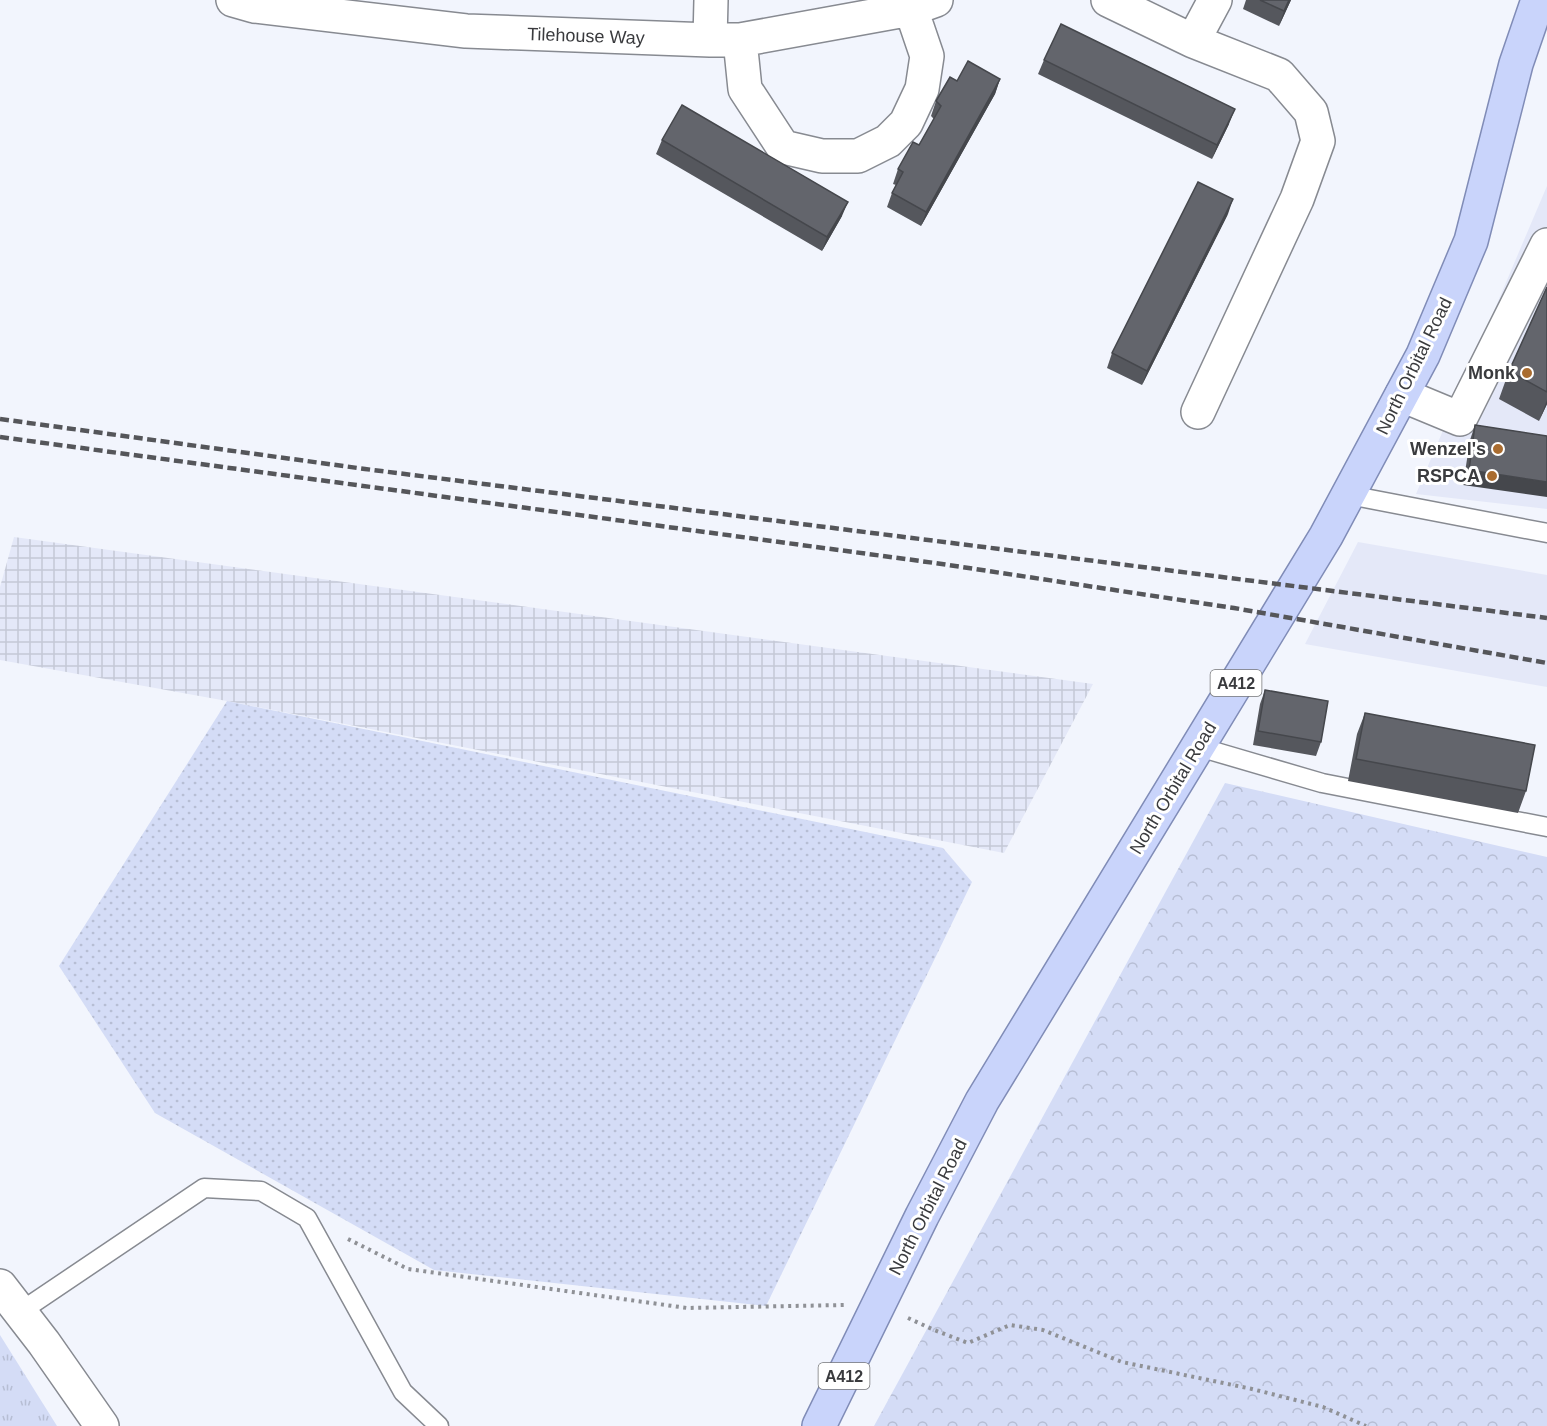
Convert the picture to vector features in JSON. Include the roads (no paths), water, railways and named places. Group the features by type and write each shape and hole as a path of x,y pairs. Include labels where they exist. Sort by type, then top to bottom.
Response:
{"main road":[{"name":"North Orbital Road","path":"819,1426 922,1216 982,1101 1326,536 1423,355 1471,241 1516,64 1538,0"}],"street":[{"name":"Tilehouse Way","path":"232,0 254,6 466,32 725,40 924,5"},
{"path":"711,0 745,89 783,147 822,156 858,156 888,141 906,123 922,88 927,56 924,5"},
{"path":"1108,0 1192,41 1279,75 1311,112 1318,141 1297,200 1198,412"},
{"path":"1192,41 1215,0"},
{"path":"1402,395 1460,419 1547,245"},
{"path":"0,1286 102,1426"}],"lane":[{"path":"1349,495 1547,533"},
{"path":"1199,747 1322,783 1547,826"},
{"path":"20,1312 204,1188 261,1191 307,1218 403,1392 439,1426"}],"railway":[{"path":"0,419 365,469 1547,618"},
{"path":"0,437 935,563 1234,608 1547,663"}],"place":[{"name":"Monk","path":"1527,373"},
{"name":"Wenzel's","path":"1498,449"},
{"name":"RSPCA","path":"1492,476"}]}
